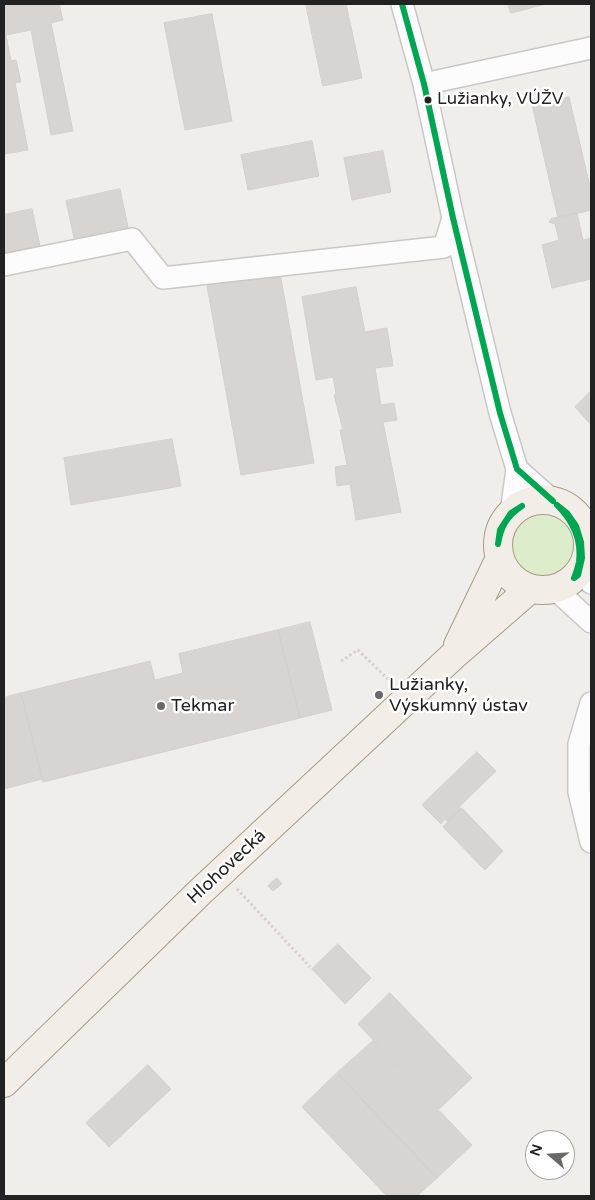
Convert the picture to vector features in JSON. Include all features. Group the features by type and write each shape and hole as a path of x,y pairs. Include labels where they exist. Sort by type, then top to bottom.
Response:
{"main road":[{"path":"538,500 570,501 572,510 581,520 587,532 589,555 578,575 568,584 543,589 522,586 508,574 500,558 498,545 504,523 517,508 531,502 538,500"},
{"name":"Hlohovecká","path":"454,656 500,558"},
{"name":"Hlohovecká","path":"4,1083 200,892 454,656 543,589"}],"street":[{"path":"402,4 424,84 453,218 500,413 517,469 511,513"},
{"path":"424,84 591,48"},
{"path":"4,265 132,240 163,278 444,247 453,218"},
{"path":"517,469 570,501"},
{"path":"543,589 591,622"},
{"path":"591,704 579,744 579,792 591,842"}],"path":[{"path":"341,661 358,650 392,683"},
{"path":"233,884 310,967"}],"green space":[{"path":"536,515 548,515 564,524 571,534 573,546 571,558 564,568 548,577 536,577 525,572 516,563 511,552 511,540 516,529 525,520"}],"building":[{"path":"14,4 59,4 63,20 51,23 73,131 51,135 31,30 6,35 11,61 16,60 21,82 15,83 28,150 4,154 4,6"},
{"path":"306,4 346,4 362,78 323,86"},
{"path":"508,4 546,4 511,13"},
{"path":"212,14 232,121 185,130 164,23"},
{"path":"569,97 591,191 591,210 558,218 532,105"},
{"path":"312,141 319,176 248,190 241,155"},
{"path":"383,151 391,192 352,200 344,158"},
{"path":"120,189 128,227 74,238 66,201"},
{"path":"32,209 40,246 4,254 4,215"},
{"path":"577,213 583,240 591,238 591,279 552,288 542,245 559,240 555,224 549,222 551,219"},
{"path":"280,273 314,463 241,475 207,286"},
{"path":"356,287 365,332 387,328 393,366 375,368 381,405 394,403 397,420 383,422 401,512 356,520 350,484 337,486 335,467 347,465 340,430 343,430 334,395 336,394 333,377 316,380 302,297"},
{"path":"591,391 591,425 575,407"},
{"path":"172,439 181,486 71,505 64,458"},
{"path":"310,622 332,710 300,718 278,630"},
{"name":"Tekmar","path":"278,630 300,718 43,782 21,693 150,661 155,680 183,673 179,654"},
{"path":"21,693 42,779 4,789 4,698"},
{"path":"477,752 496,771 459,807 461,809 448,822 445,819 441,824 422,805"},
{"path":"462,808 503,851 485,870 443,827"},
{"path":"277,878 282,884 273,891 268,886"},
{"path":"338,944 371,978 345,1004 312,969"},
{"path":"390,993 472,1078 439,1109 358,1024"},
{"path":"373,1041 472,1145 437,1178 337,1073"},
{"path":"148,1065 171,1089 109,1147 86,1123"},
{"path":"337,1073 437,1178 417,1196 387,1196 302,1107"}],"transit line":[{"path":"402,4 424,84 453,218 500,413 517,469 553,501"},
{"path":"557,505 567,513 576,526 581,542 582,558 578,575 574,578"},
{"path":"557,505 572,524 578,539 580,554 574,578"},
{"path":"498,544 500,530 511,513 522,506"},
{"path":"498,544 506,522 522,506"}],"place":[{"name":"Lužianky, VÚŽV","path":"428,100"},
{"name":"Lužianky, Výskumný ústav","path":"379,695"},
{"name":"Tekmar","path":"161,706"}]}
